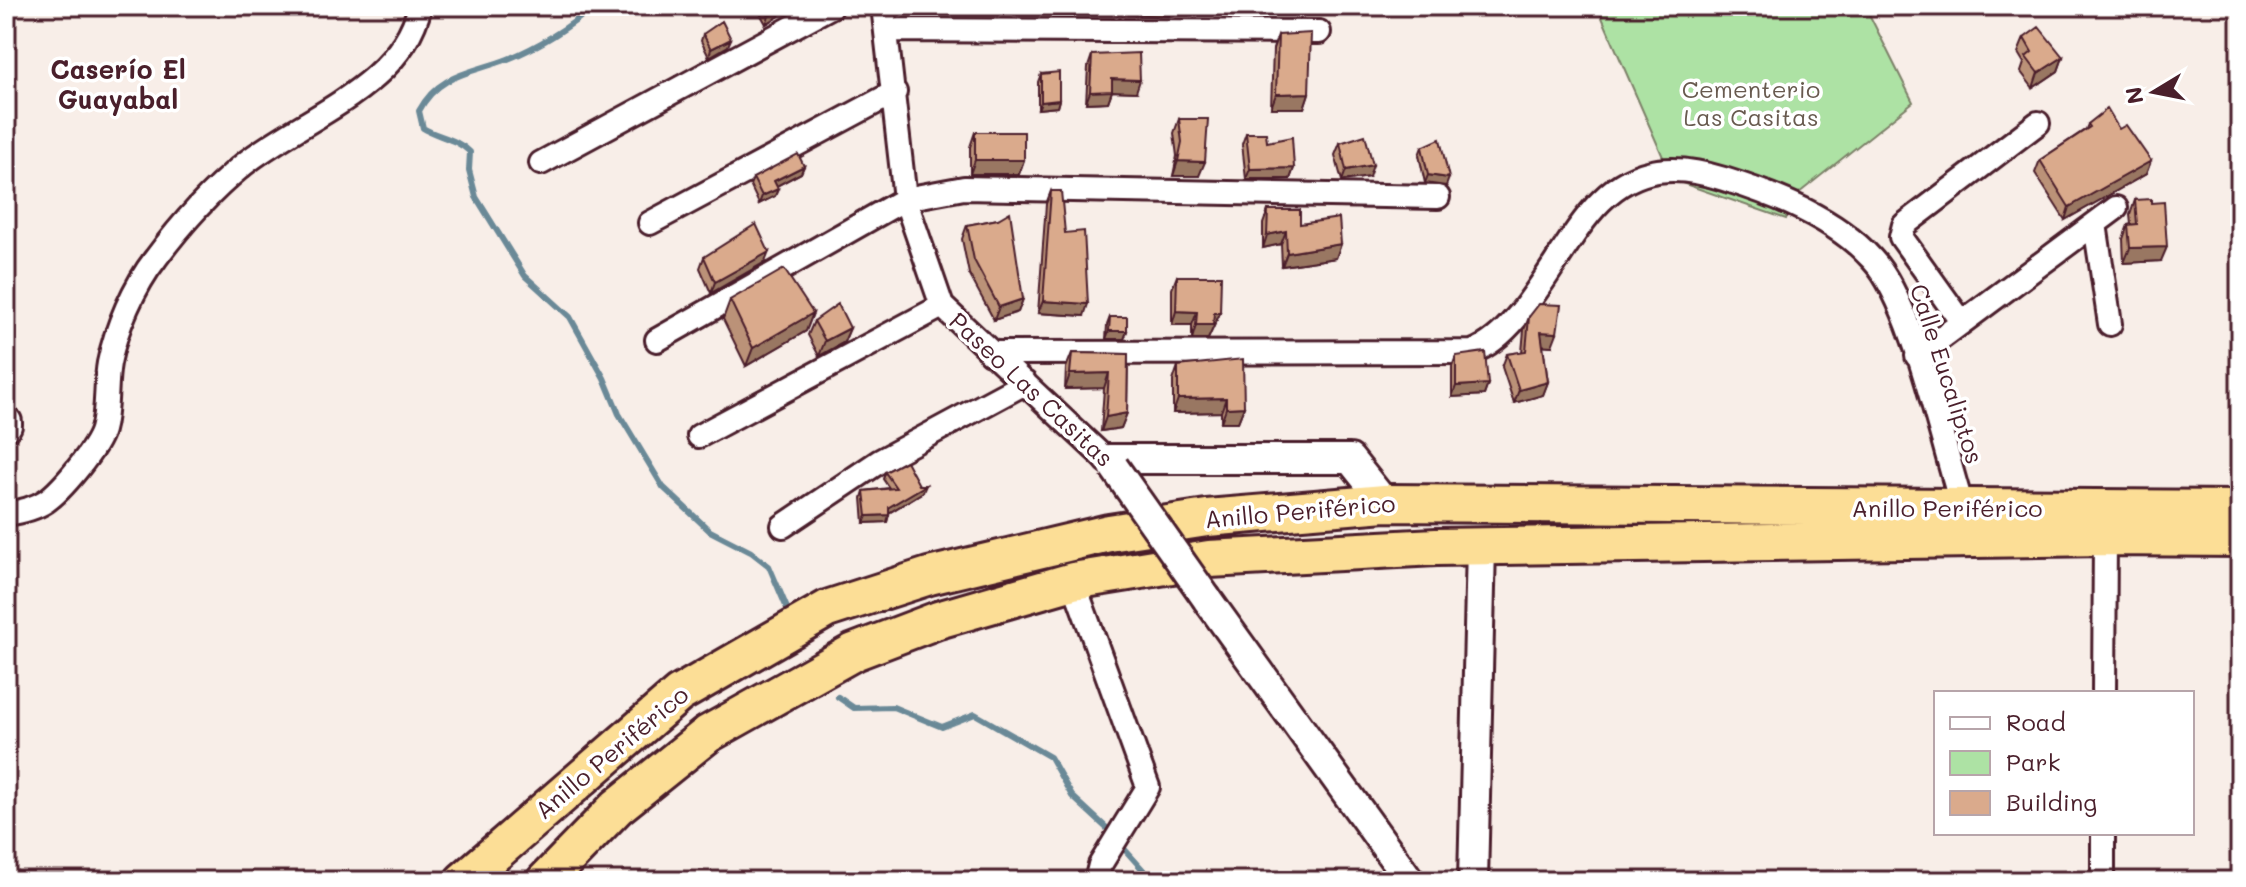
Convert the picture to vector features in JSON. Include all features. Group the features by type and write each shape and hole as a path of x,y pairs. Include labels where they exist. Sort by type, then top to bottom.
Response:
{"highway":[{"name":"Anillo Periférico","path":"463,881 679,694 827,609 929,576 1109,533 1207,518 1385,503 2240,509"},
{"name":"Anillo Periférico","path":"545,881 617,807 721,727 854,652 938,620 1073,581 1209,559 1481,546 2105,537 2240,538"}],"street":[{"path":"6,514 24,511 47,500 92,450 102,430 109,361 133,294 152,263 194,208 246,163 317,119 386,64 403,43 420,6"},
{"path":"541,163 832,6"},
{"name":"Paseo Las Casitas","path":"883,6 905,199 942,306 1112,463 1410,881"},
{"path":"886,30 1319,32"},
{"path":"650,223 895,92"},
{"path":"1961,321 1901,231 1904,225 2038,123"},
{"name":"Calle Eucaliptos","path":"990,353 1242,350 1472,352 1499,338 1600,202 1625,182 1651,170 1679,168 1754,189 1823,219 1872,258 1898,298 1963,509"},
{"path":"657,340 905,199 995,186 1438,197"},
{"path":"1917,356 2116,208"},
{"path":"2095,224 2110,324"},
{"path":"699,436 942,306"},
{"path":"783,526 880,461 1025,383"},
{"path":"1112,463 1350,459 1385,503"},
{"path":"2104,691 2105,537"},
{"path":"1469,877 1481,546"},
{"path":"1073,581 1148,787 1098,873"},
{"path":"2103,835 2103,881"}],"green space":[{"name":"Cementerio Las Casitas","path":"1597,6 1865,6 1913,102 1794,197 1786,219 1673,180"}],"building":[{"path":"763,6 782,6 782,8 769,16"},
{"path":"722,21 731,39 711,49 703,34"},
{"path":"2039,27 2063,57 2038,73 2026,57 2032,52 2024,38"},
{"path":"1311,33 1309,93 1276,94 1278,35"},
{"path":"1139,53 1140,80 1112,79 1112,91 1090,92 1092,55"},
{"path":"1059,72 1059,100 1041,102 1041,74"},
{"path":"2107,109 2119,129 2126,125 2151,161 2069,207 2040,160 2090,127 2088,124"},
{"path":"1179,119 1208,119 1205,162 1178,161 1182,142"},
{"path":"975,132 1024,132 1024,160 975,160"},
{"path":"1246,133 1266,133 1267,142 1292,137 1294,168 1250,169"},
{"path":"1365,135 1373,165 1346,170 1340,143"},
{"path":"1440,139 1449,178 1428,175 1422,147"},
{"path":"798,154 804,166 774,181 778,189 762,196 753,178"},
{"path":"1051,191 1061,191 1065,233 1084,231 1088,304 1043,301"},
{"path":"2151,199 2151,203 2164,202 2167,247 2130,248 2128,225 2137,224 2135,200"},
{"path":"1268,210 1300,210 1300,224 1339,218 1341,244 1287,253 1286,231 1267,235"},
{"path":"1010,212 1023,299 999,307 974,260 967,225 998,219"},
{"path":"756,224 769,252 715,282 704,257"},
{"path":"784,269 813,313 753,348 730,300"},
{"path":"1177,276 1221,276 1220,313 1214,313 1213,325 1196,325 1197,312 1176,311"},
{"path":"838,304 850,328 825,341 814,321"},
{"path":"1539,304 1561,305 1557,333 1541,332 1548,382 1519,390 1507,354 1526,351 1529,317"},
{"path":"1110,317 1127,317 1127,331 1109,331"},
{"path":"1485,352 1488,384 1456,386 1456,356"},
{"path":"1072,353 1128,354 1127,413 1106,417 1109,373 1070,374"},
{"path":"1243,359 1244,407 1226,408 1226,398 1178,399 1178,366"},
{"path":"906,461 919,485 926,485 889,507 889,515 867,516 864,491 896,488 885,472"}],"waterway":[{"path":"594,6 531,49 458,76 436,89 419,111 423,128 470,152 469,170 476,197 525,276 570,317 604,378 619,414 663,487 710,531 751,552 769,566 789,613"},
{"path":"838,697 854,708 893,707 942,727 975,714 1050,757 1072,796 1112,833"},
{"path":"1118,842 1153,881"}],"district":[{"name":"Caserío El Guayabal","path":"118,85"}]}
